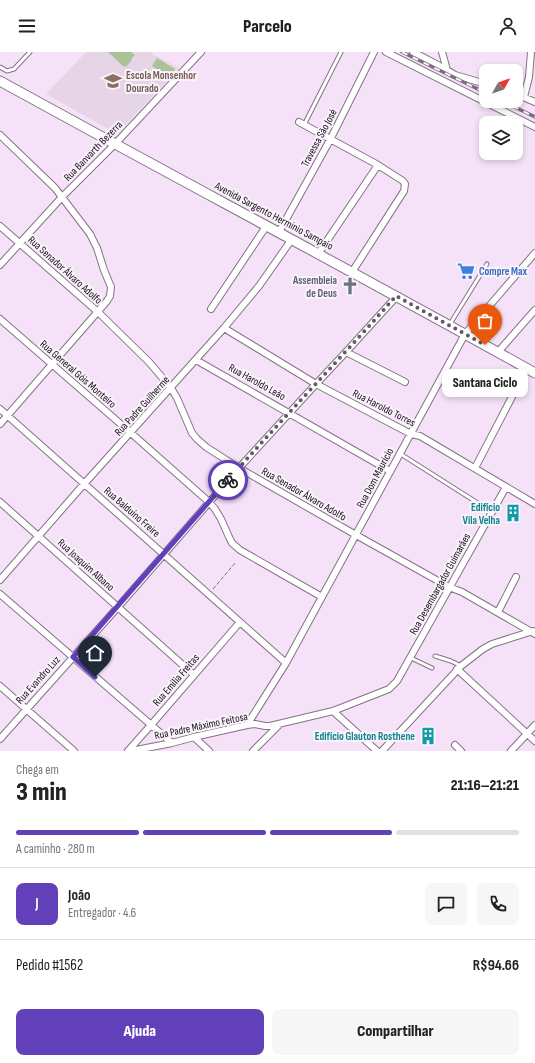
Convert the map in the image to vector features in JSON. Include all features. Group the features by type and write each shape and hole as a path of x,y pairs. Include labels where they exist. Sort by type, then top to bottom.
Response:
{"main road":[{"name":"Avenida Sargento Hermínio Sampaio","path":"0,81 267,225 531,371"}],"street":[{"name":"Rua Banvarth Bezerra","path":"0,265 62,197 115,144 201,52"},
{"name":"Travessa São José","path":"279,232 330,140 374,52"},
{"path":"386,52 535,127"},
{"path":"413,52 455,75 479,82"},
{"path":"442,52 447,70"},
{"path":"531,52 532,74 524,97 535,102"},
{"path":"301,124 378,166 403,181 405,184 404,191 352,272"},
{"path":"0,135 55,188 90,234 94,240 111,287 111,292 107,301 0,424"},
{"path":"318,254 378,166"},
{"path":"211,309 267,225"},
{"name":"Rua Senador Álvaro Adolfo","path":"0,226 98,312 149,362 171,388 192,433 206,447 239,468 356,535 534,632"},
{"name":"Rua Padre Guilherme","path":"0,580 224,328 259,286 292,239"},
{"name":"Rua Dom Maurício","path":"247,724 286,663 465,334 535,253"},
{"name":"Rua Evandro Luz","path":"0,739 239,468 396,296"},
{"path":"498,352 535,310"},
{"name":"Rua General Góis Monteiro","path":"0,318 209,502 216,509 232,543 240,550 322,598"},
{"name":"Rua Haroldo Torres","path":"224,328 316,384 411,434 420,436 535,504"},
{"path":"346,352 405,382"},
{"name":"Rua Haroldo Leão","path":"196,360 390,471"},
{"path":"475,468 531,371"},
{"name":"Rua Balduíno Freire","path":"0,409 164,553 286,663"},
{"name":"Rua Desembargador Guimarães","path":"389,689 397,682 411,658 449,587 506,487"},
{"name":"Rua Joaquim Albano","path":"0,502 194,675"},
{"path":"498,612 516,577"},
{"path":"0,594 172,743"},
{"name":"Rua Emília Freitas","path":"128,751 240,622"},
{"path":"382,751 459,668 483,649 492,644 534,632"},
{"path":"459,668 535,741"},
{"path":"0,686 74,751"},
{"name":"Rua Padre Máximo Feitosa","path":"131,751 172,743 194,736 247,724 270,726 280,724 333,711 389,689"},
{"path":"333,711 377,751"},
{"path":"253,751 280,724"},
{"path":"511,751 535,725"},
{"path":"194,736 209,751"},
{"path":"455,745 461,751"}],"lane":[{"path":"0,67 7,70 14,69 30,52"},
{"path":"301,124 341,52"},
{"path":"449,326 487,264"},
{"path":"400,453 492,512"},
{"path":"436,656 451,661 459,668"},
{"path":"411,658 432,668"}],"path":[{"path":"209,594 236,562"}],"shaded area":[{"name":"Escola Monsenhor Dourado","path":"86,52 153,52 152,54 179,68 117,134 46,94"}],"green space":[{"path":"108,52 131,52 135,55 126,67 124,67"},
{"path":"157,58 175,69 170,78 152,66"}],"railway":[{"path":"402,52 479,90"},
{"path":"516,108 535,117"}],"way so far":[{"path":"228,480 396,296 485,345"}],"place":[{"name":"Escola Monsenhor Dourado","path":"113,81"},
{"name":"Compre Max","path":"466,271"},
{"name":"Assembleia de Deus","path":"350,286"},
{"name":"Santana Ciclo","path":"485,345"},
{"name":"Edifício Vila Velha","path":"513,513"},
{"name":"Edifício Glauton Rosthene","path":"428,736"}],"route":[{"path":"95,677 73,657 228,480"}]}
